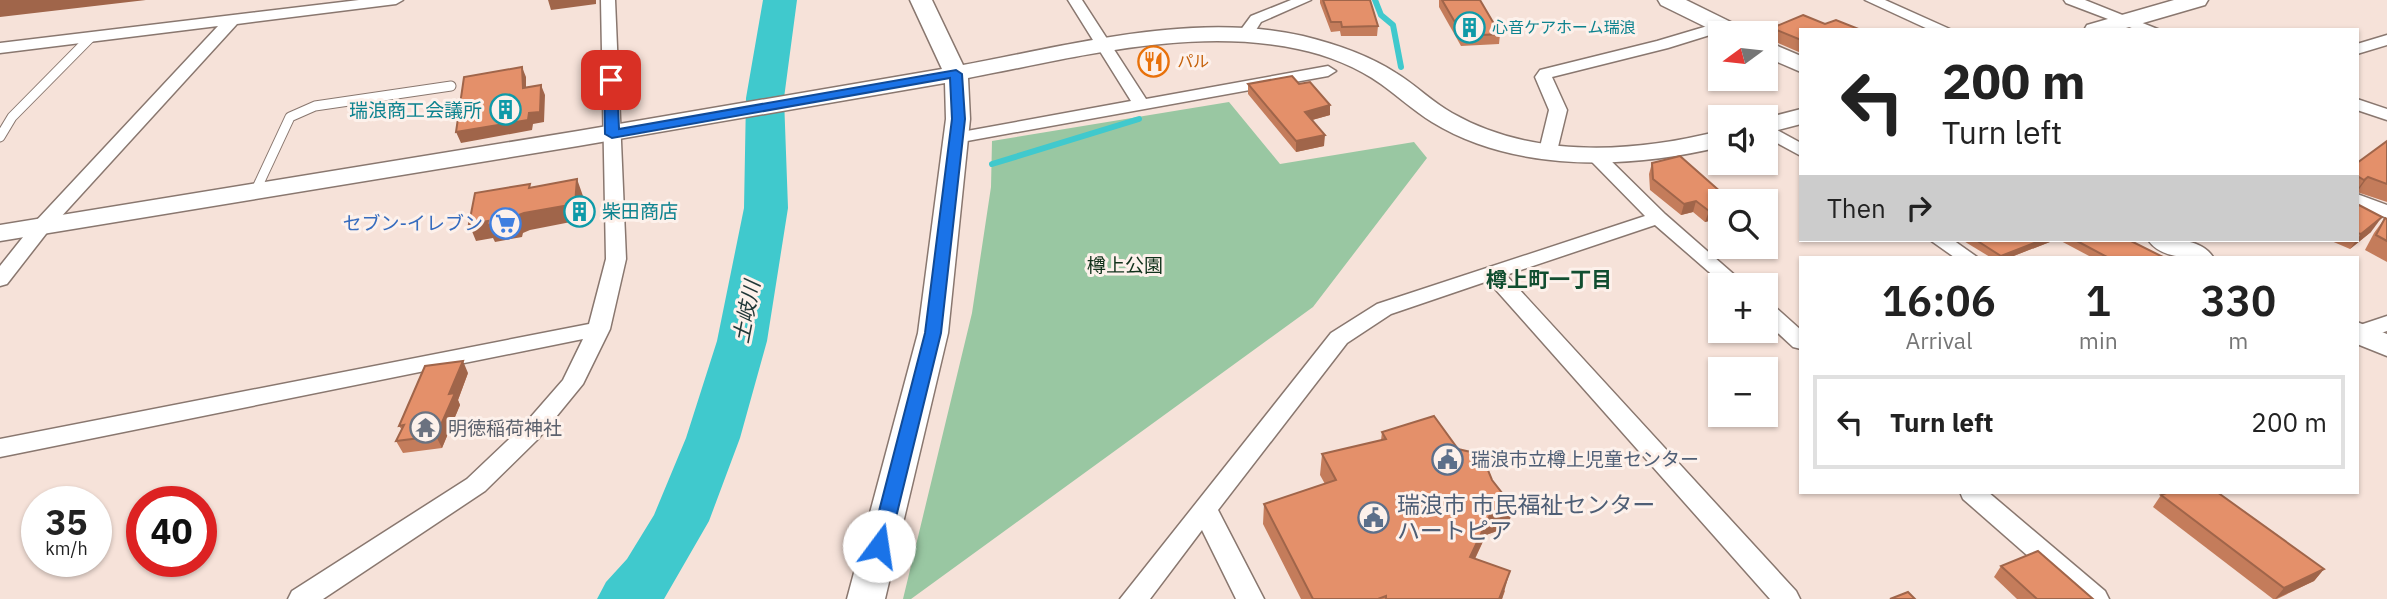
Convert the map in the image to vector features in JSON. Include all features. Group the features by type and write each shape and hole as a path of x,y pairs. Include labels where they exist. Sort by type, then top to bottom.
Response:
{"street":[{"path":"0,48 396,0"},
{"path":"302,599 476,485 530,433 572,384 599,329 617,259 608,0"},
{"path":"866,599 933,333 958,119 956,74 920,0"},
{"path":"1075,0 1142,106"},
{"path":"1245,35 1256,19 1304,0"},
{"path":"1669,0 1710,21"},
{"path":"1872,0 1939,28"},
{"path":"2071,0 2147,28"},
{"path":"2101,28 2197,0"},
{"path":"0,280 42,226 231,21"},
{"path":"0,233 612,134 1105,46 1208,35 1245,35 1295,42 1336,53 1384,76 1424,107 1450,122 1489,137 1548,151 1598,158 1672,152 1708,142"},
{"path":"1548,151 1558,110 1543,77 1546,73 1708,35"},
{"path":"1778,54 1799,64"},
{"path":"956,138 1328,71"},
{"path":"2359,105 2387,115"},
{"path":"1778,123 1799,117"},
{"path":"1778,135 1799,150"},
{"path":"1598,158 1658,218 1722,273"},
{"path":"2359,201 2387,212"},
{"path":"1134,599 1339,338 1384,309 1658,218"},
{"path":"1943,242 1965,256"},
{"path":"2166,242 2197,256"},
{"path":"1493,274 1786,599"},
{"path":"1778,322 1799,340"},
{"path":"0,448 599,329"},
{"path":"1974,494 2095,599"},
{"path":"1205,510 1250,599"}],"lane":[{"path":"0,137 12,117 90,38"},
{"path":"254,192 290,117 315,106 451,86"}],"green space":[{"name":"樽上公園","path":"1229,102 1280,164 1414,142 1427,158 1313,307 911,599 903,599 972,313 991,187 992,141"}],"building":[{"path":"1323,0 1370,0 1378,26 1342,27 1341,22 1331,22"},
{"path":"1442,0 1480,0 1500,34 1463,36"},
{"path":"1803,15 1825,24 1836,20 1856,28 1799,28 1799,39 1778,30 1778,25"},
{"name":"瑞浪商工会議所","path":"522,67 523,88 541,85 540,112 529,113 528,120 456,132 464,77"},
{"path":"1292,76 1299,84 1310,82 1330,105 1305,112 1325,135 1296,141 1248,84"},
{"path":"2387,141 2387,184 2368,177 2364,180 2359,177 2359,162"},
{"path":"1680,156 1717,189 1708,189 1708,210 1696,201 1684,204 1653,179 1652,163"},
{"path":"577,179 575,204 524,213 516,216 516,220 487,225 488,221 469,224 475,193 530,184 529,188"},
{"path":"2359,205 2382,217 2359,234"},
{"path":"2385,218 2387,219 2387,241 2376,235"},
{"path":"1979,242 2037,242 2001,256"},
{"path":"2079,242 2133,242 2161,256 2105,256"},
{"path":"463,361 449,394 455,393 436,436 396,441 404,425 399,426 425,366"},
{"name":"瑞浪市 市民福祉センター ハートピア","path":"1434,416 1458,449 1483,458 1492,480 1513,507 1490,515 1470,557 1510,571 1499,599 1386,599 1386,596 1378,599 1313,599 1264,504 1336,480 1322,454 1386,439 1382,432"},
{"path":"2220,494 2324,569 2284,588 2161,495"},
{"path":"2038,551 2093,599 2037,599 2001,566"},
{"path":"1908,592 1915,599 1890,599"}],"waterway":[{"name":"土岐川","path":"627,599 648,576 680,521 713,438 742,341 766,208 765,98 780,0"},
{"path":"1375,0 1381,15 1393,25 1401,67"},
{"path":"992,164 1139,119"}],"place":[{"name":"心音ケアホーム瑞浪","path":"1469,27"},
{"name":"パル","path":"1154,61"},
{"name":"瑞浪商工会議所","path":"505,110"},
{"name":"柴田商店","path":"579,211"},
{"name":"セブン-イレブン","path":"506,223"},
{"name":"明徳稲荷神社","path":"425,428"},
{"name":"瑞浪市立樽上児童センター","path":"1448,459"},
{"name":"瑞浪市 市民福祉センター ハートピア","path":"1374,518"}],"district":[{"name":"樽上町一丁目","path":"1549,280"}],"route":[{"path":"611,80 612,134 956,74 958,119 933,333 879,546"}]}
